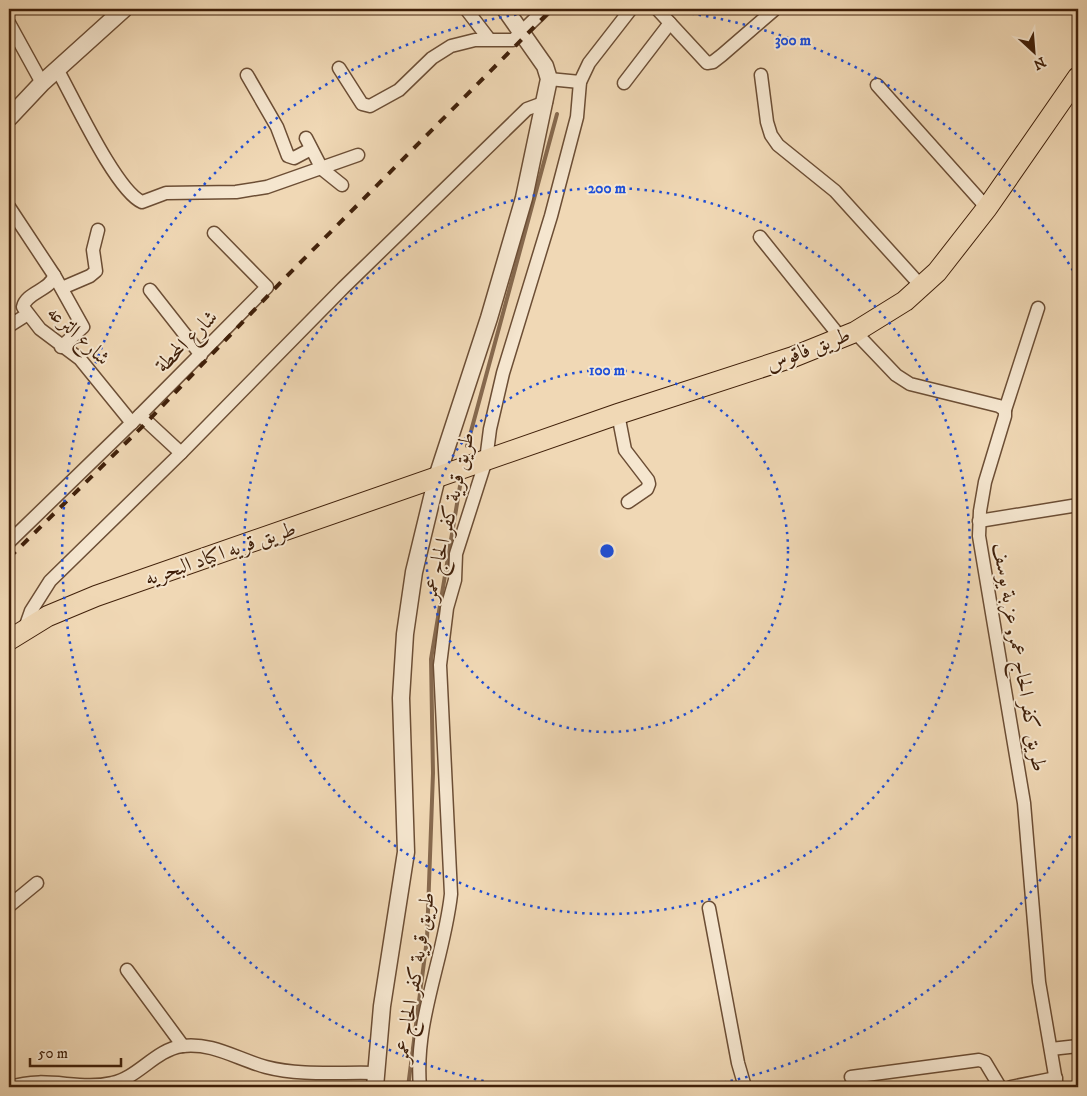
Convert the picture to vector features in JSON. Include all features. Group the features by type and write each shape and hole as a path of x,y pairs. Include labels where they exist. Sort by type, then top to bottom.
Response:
{"main road":[{"name":"طريق فاقوس","path":"437,477 618,414 793,357 848,336 888,313 922,287 937,272 987,208 1078,77"},
{"name":"طريق قريه اكياد البحريه","path":"17,634 48,616 96,596 437,477"}],"street":[{"path":"9,118 57,69 124,9"},
{"path":"466,9 489,39"},
{"path":"505,9 545,66 550,80 580,82"},
{"path":"339,68 362,104 370,106 399,90 441,52 460,43 489,39 509,41 521,33 546,9"},
{"name":"طريق قرية كفر الحاج عمر","path":"420,1087 419,1064 424,1017 448,924 451,894 450,834 443,762 441,651 453,590 456,554 486,460 490,429 503,373 551,216 577,117 580,82 589,63 631,9"},
{"path":"657,9 707,63 713,62 722,55 774,10"},
{"path":"9,23 42,84"},
{"path":"624,83 670,23"},
{"path":"57,69 113,172 126,188 142,202 166,193 252,190 282,183 358,155"},
{"path":"247,75 277,127 288,156 294,158 309,143 322,169 342,185"},
{"path":"762,75 767,122 771,135 778,145 835,191 922,287"},
{"name":"طريق قرية كفر الحاج عمر","path":"375,1080 382,1006 406,852 401,698 405,634 419,541 437,477 489,318 524,198 550,80"},
{"path":"877,85 987,208"},
{"path":"17,634 50,581 181,453 343,288 526,109 546,102"},
{"name":"شارع الترعه","path":"9,207 54,275 52,281 23,304 28,314 40,329 88,368 136,419 181,453"},
{"path":"62,288 90,276 96,270 93,250 98,230"},
{"name":"شارع المحطة","path":"9,542 201,355 267,287 214,233"},
{"path":"760,237 848,336 910,384 999,406 1005,410"},
{"path":"54,275 83,327 61,347"},
{"path":"150,290 201,355"},
{"name":"طريق كفر الحاج عمر, عزبة يوسف","path":"1038,308 1005,410 1005,416 985,482 979,521 983,564 1024,803 1039,982 1056,1083"},
{"path":"9,326 28,314"},
{"path":"618,414 624,450 649,484 647,489 628,502"},
{"path":"979,521 1078,505"},
{"path":"9,906 37,883"},
{"path":"709,908 738,1063 745,1087"},
{"path":"127,970 183,1046"},
{"path":"10,1087 41,1081 91,1086 112,1083 122,1080 165,1052 183,1046 212,1048 265,1067 375,1080"},
{"path":"1051,1049 1078,1046"},
{"path":"851,1077 979,1060 986,1062 1000,1087"},
{"path":"1011,1087 1056,1083"}],"waterway":[{"path":"467,446 557,114"},
{"path":"408,1087 427,939 433,773 431,659 460,486"}],"railway":[{"path":"9,558 147,422 284,279 552,9"}]}
